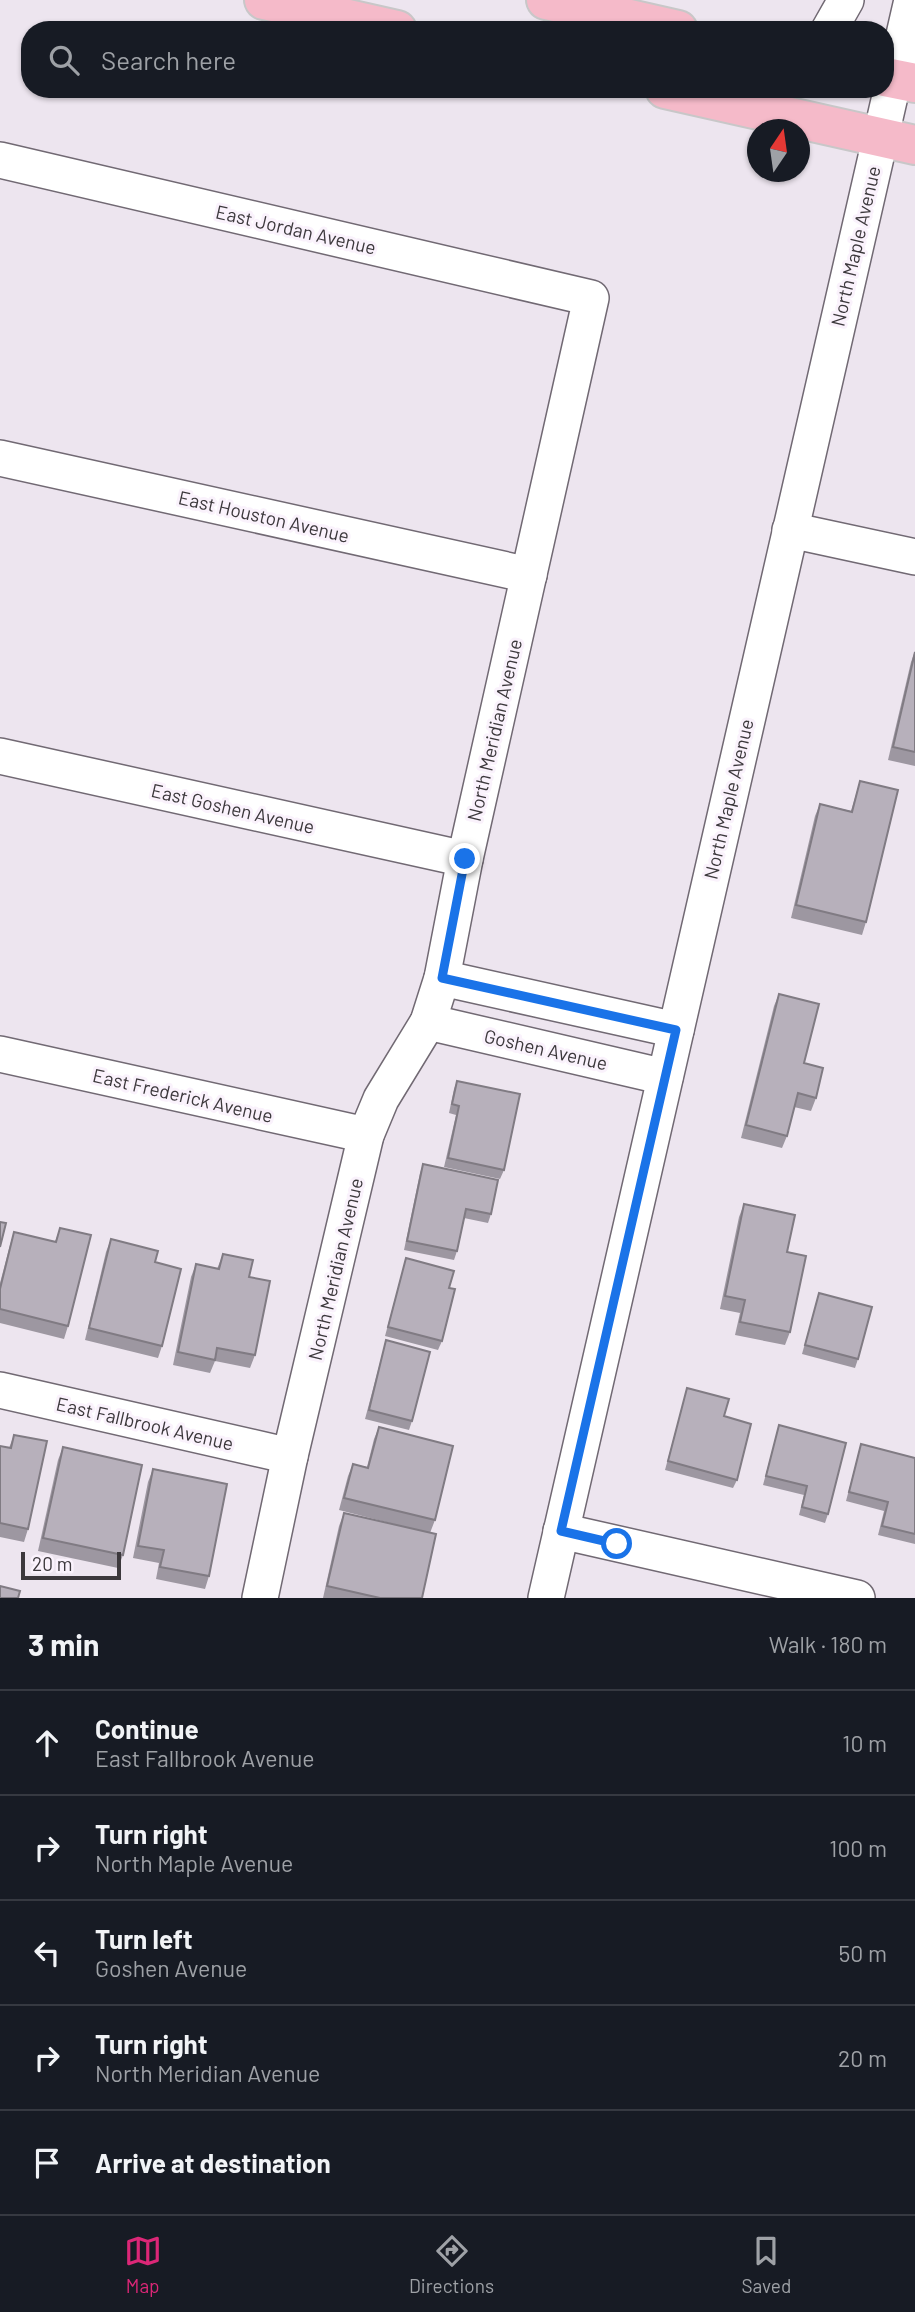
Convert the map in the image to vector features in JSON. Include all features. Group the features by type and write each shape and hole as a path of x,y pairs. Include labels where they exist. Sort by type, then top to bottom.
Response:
{"main road":[{"path":"264,0 357,21"},
{"path":"547,0 639,21"},
{"path":"704,98 898,141"}],"street":[{"path":"835,21 846,0"},
{"name":"North Maple Avenue","path":"546,1598 790,530 898,141 898,79 912,0"},
{"name":"East Jordan Avenue","path":"0,160 591,299"},
{"name":"North Meridian Avenue","path":"260,1598 290,1456 366,1135 381,1099 428,1022 442,978 465,859 591,299"},
{"name":"East Houston Avenue","path":"0,458 529,575"},
{"path":"790,530 915,557"},
{"name":"East Goshen Avenue","path":"0,756 465,859"},
{"path":"442,978 676,1030"},
{"name":"Goshen Avenue","path":"428,1022 665,1077"},
{"name":"East Frederick Avenue","path":"0,1054 366,1135"},
{"name":"East Fallbrook Avenue","path":"0,1390 290,1456"},
{"path":"561,1531 857,1598"}],"building":[{"path":"915,652 915,752 893,747"},
{"path":"860,781 898,790 866,922 796,905 820,804 852,812"},
{"path":"779,994 819,1004 804,1063 823,1068 816,1098 798,1093 787,1136 746,1125"},
{"path":"457,1081 520,1094 504,1170 448,1158 459,1106 452,1104"},
{"path":"423,1164 498,1180 491,1214 466,1209 457,1251 407,1241"},
{"path":"744,1204 795,1215 787,1252 806,1256 790,1332 740,1322 745,1300 725,1296"},
{"path":"0,1222 6,1223 0,1247"},
{"path":"60,1228 91,1235 68,1326 0,1309 0,1289 14,1232 56,1242"},
{"path":"111,1239 158,1251 155,1262 181,1269 162,1346 89,1328"},
{"path":"223,1254 253,1260 249,1277 270,1281 255,1355 217,1348 215,1360 178,1352 196,1264 219,1269"},
{"path":"406,1258 454,1271 449,1288 455,1289 442,1341 388,1327"},
{"path":"819,1293 872,1307 858,1359 805,1345"},
{"path":"386,1340 430,1352 412,1421 369,1410"},
{"path":"687,1388 729,1399 724,1416 751,1424 737,1480 668,1461"},
{"path":"779,1425 846,1443 828,1514 802,1507 807,1486 766,1476"},
{"path":"379,1427 453,1446 435,1520 344,1498 353,1464 368,1468"},
{"path":"14,1435 47,1441 28,1529 0,1523 0,1446 11,1448"},
{"path":"861,1444 915,1458 915,1534 882,1526 888,1502 849,1492"},
{"path":"63,1447 142,1465 123,1555 43,1538"},
{"path":"153,1469 227,1484 209,1576 160,1567 164,1550 138,1546"},
{"path":"344,1513 436,1534 422,1598 380,1598 327,1586"},
{"path":"0,1586 20,1591 18,1598 0,1598"}],"route":[{"path":"465,859 442,978 676,1030 561,1531 617,1544"}]}
